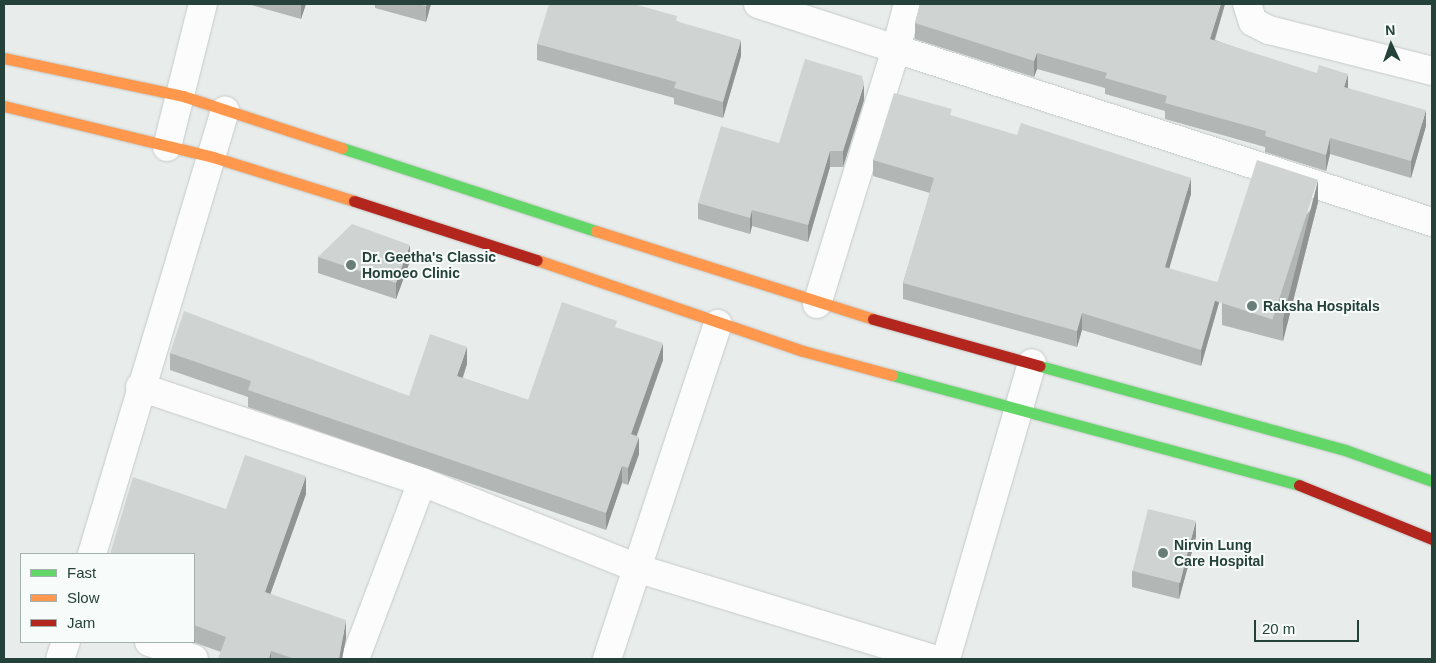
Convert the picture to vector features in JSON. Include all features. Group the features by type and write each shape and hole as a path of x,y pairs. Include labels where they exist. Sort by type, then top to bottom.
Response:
{"main road":[{"path":"4,58 182,96 817,304 1345,450 1432,481"},
{"path":"4,106 213,158 468,236 718,324 1326,492 1432,539"}],"street":[{"path":"167,147 182,96 203,4"},
{"path":"758,4 1432,222"},
{"path":"817,304 896,49 908,4"},
{"path":"1247,4 1253,22 1269,30 1432,71"},
{"path":"92,553 140,387 213,158 225,110"},
{"path":"607,659 639,569 718,324"},
{"path":"946,659 1032,363"},
{"path":"140,387 422,482 639,569 933,659"},
{"path":"356,659 422,482"},
{"path":"60,659 66,643"},
{"path":"152,643 194,659"}],"building":[{"path":"549,4 634,4 677,16 676,21 741,40 723,102 674,88 676,82 537,44"},
{"path":"920,4 1221,4 1210,39 1317,73 1319,65 1348,74 1344,87 1426,110 1411,161 1330,138 1326,155 1265,136 1266,131 1165,103 1167,96 1105,78 1107,73 1037,53 1034,61 915,23"},
{"path":"805,59 862,76 864,84 843,151 830,151 808,225 752,210 750,218 698,203 721,126 779,143"},
{"path":"894,93 952,109 950,115 1017,135 1021,123 1191,178 1165,267 1220,283 1201,350 1082,313 1077,331 903,283 934,178 873,160"},
{"path":"1257,160 1318,180 1272,320 1212,300"},
{"path":"352,224 410,245 396,283 318,257"},
{"path":"562,302 617,321 615,327 663,343 631,434 639,437 628,468 622,466 606,513 248,390 251,381 170,353 184,311 409,396 430,334 467,347 457,376 528,400"},
{"path":"245,455 306,476 265,592 346,620 339,659 295,659 271,651 269,659 218,659 226,637 195,625 195,553 110,553 133,477 226,509"},
{"path":"1148,509 1196,521 1180,583 1133,571"}],"traffic: fast":[{"path":"342,148 596,231"},
{"path":"1040,366 1345,450 1432,481"},
{"path":"892,375 1299,485"}],"traffic: slow":[{"path":"4,58 183,96 342,148"},
{"path":"4,106 213,157 354,201"},
{"path":"596,231 873,319"},
{"path":"537,260 803,351 892,375"}],"traffic: jam":[{"path":"354,201 537,260"},
{"path":"873,319 1040,366"},
{"path":"1299,485 1432,539"}],"place":[{"name":"Dr. Geetha's Classic Homoeo Clinic","path":"351,265"},
{"name":"Raksha Hospitals","path":"1252,306"},
{"name":"Nirvin Lung Care Hospital","path":"1163,553"}]}
